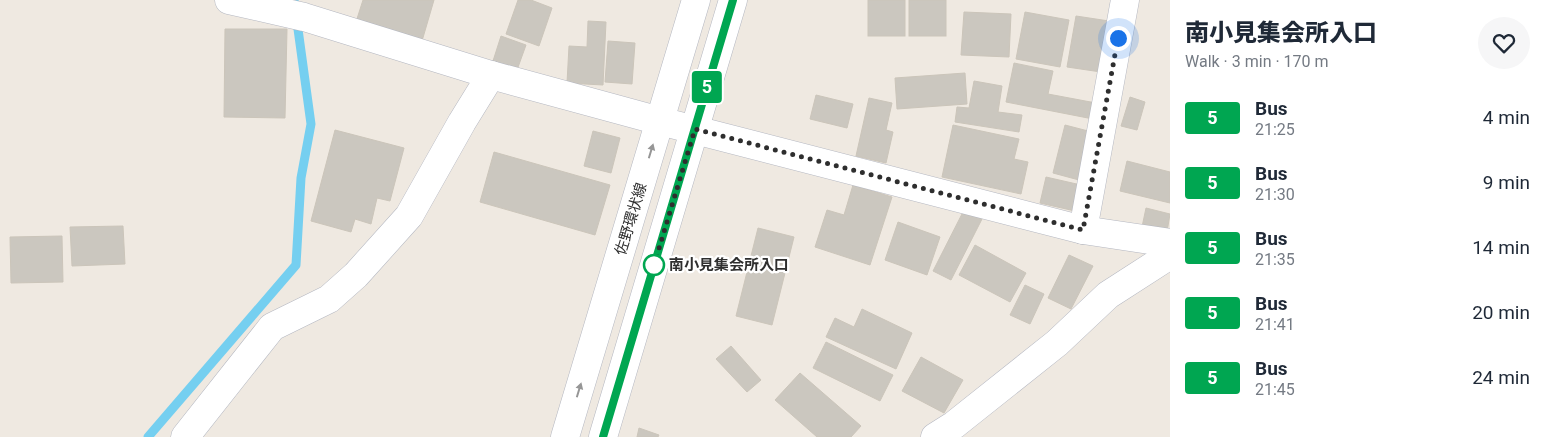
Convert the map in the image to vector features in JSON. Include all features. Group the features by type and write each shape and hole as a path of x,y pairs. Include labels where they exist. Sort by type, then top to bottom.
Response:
{"street":[{"path":"229,0 304,17 491,75 660,121 1083,230 1170,243"},
{"name":"佐野環状線","path":"565,437 696,0"},
{"path":"603,437 733,0"},
{"path":"1083,230 1125,0"},
{"path":"185,437 272,327 329,299 356,275 409,216 491,75"},
{"path":"935,437 954,426 1057,343 1108,295 1170,256"}],"building":[{"path":"363,0 434,0 422,41 356,22"},
{"path":"518,0 531,0 552,8 539,46 506,34"},
{"path":"868,0 905,0 905,36 868,36"},
{"path":"909,0 946,0 946,36 909,36"},
{"path":"964,12 1011,14 1009,57 961,55"},
{"path":"1025,12 1069,20 1060,67 1016,59"},
{"path":"1076,16 1109,21 1101,72 1067,67"},
{"path":"588,21 606,22 603,85 567,83 569,46 587,47"},
{"path":"225,29 287,29 285,118 224,117"},
{"path":"501,36 526,45 517,70 493,61"},
{"path":"608,41 635,43 632,84 605,82"},
{"path":"1014,63 1053,71 1048,94 1096,103 1093,119 1006,102"},
{"path":"965,73 967,104 897,109 895,78"},
{"path":"974,81 1002,86 998,112 1022,115 1019,132 955,122 957,107 969,108"},
{"path":"816,95 853,104 847,128 810,119"},
{"path":"1130,97 1145,102 1137,130 1121,126"},
{"path":"869,98 892,103 886,130 893,132 886,163 856,156"},
{"path":"953,125 1019,139 1014,159 1028,162 1021,194 942,177"},
{"path":"1065,125 1092,132 1079,180 1053,173"},
{"path":"335,130 404,148 390,201 377,198 371,224 355,219 351,232 311,221"},
{"path":"593,131 620,138 611,173 584,166"},
{"path":"494,152 610,185 595,235 480,202"},
{"path":"1127,161 1170,172 1170,203 1120,191"},
{"path":"1046,177 1081,185 1075,211 1040,203"},
{"path":"853,185 892,197 870,265 815,247 827,210 844,215"},
{"path":"1146,208 1170,214 1167,232 1142,227"},
{"path":"964,210 982,219 951,280 933,271"},
{"path":"898,222 940,237 927,275 885,260"},
{"path":"123,226 125,264 72,266 70,227"},
{"path":"758,228 794,237 772,325 736,316"},
{"path":"62,236 63,282 11,283 10,237"},
{"path":"975,245 1026,273 1010,302 959,275"},
{"path":"1069,255 1093,266 1071,309 1048,298"},
{"path":"1025,285 1044,294 1030,324 1010,315"},
{"path":"862,309 912,333 896,369 826,337 835,318 854,327"},
{"path":"826,342 893,375 880,401 813,368"},
{"path":"731,346 761,380 747,392 716,359"},
{"path":"921,357 963,380 944,413 902,391"},
{"path":"800,373 861,426 851,437 817,437 775,400"},
{"path":"639,428 659,435 658,437 637,437"}],"waterway":[{"path":"148,437 296,265 301,178 311,124 294,0"}],"bus line":[{"name":"5","path":"603,437 733,0"}],"place":[{"name":"南小見集会所入口","path":"654,265"}],"route":[{"path":"654,265 695,129 1083,230 1118,38"}]}
